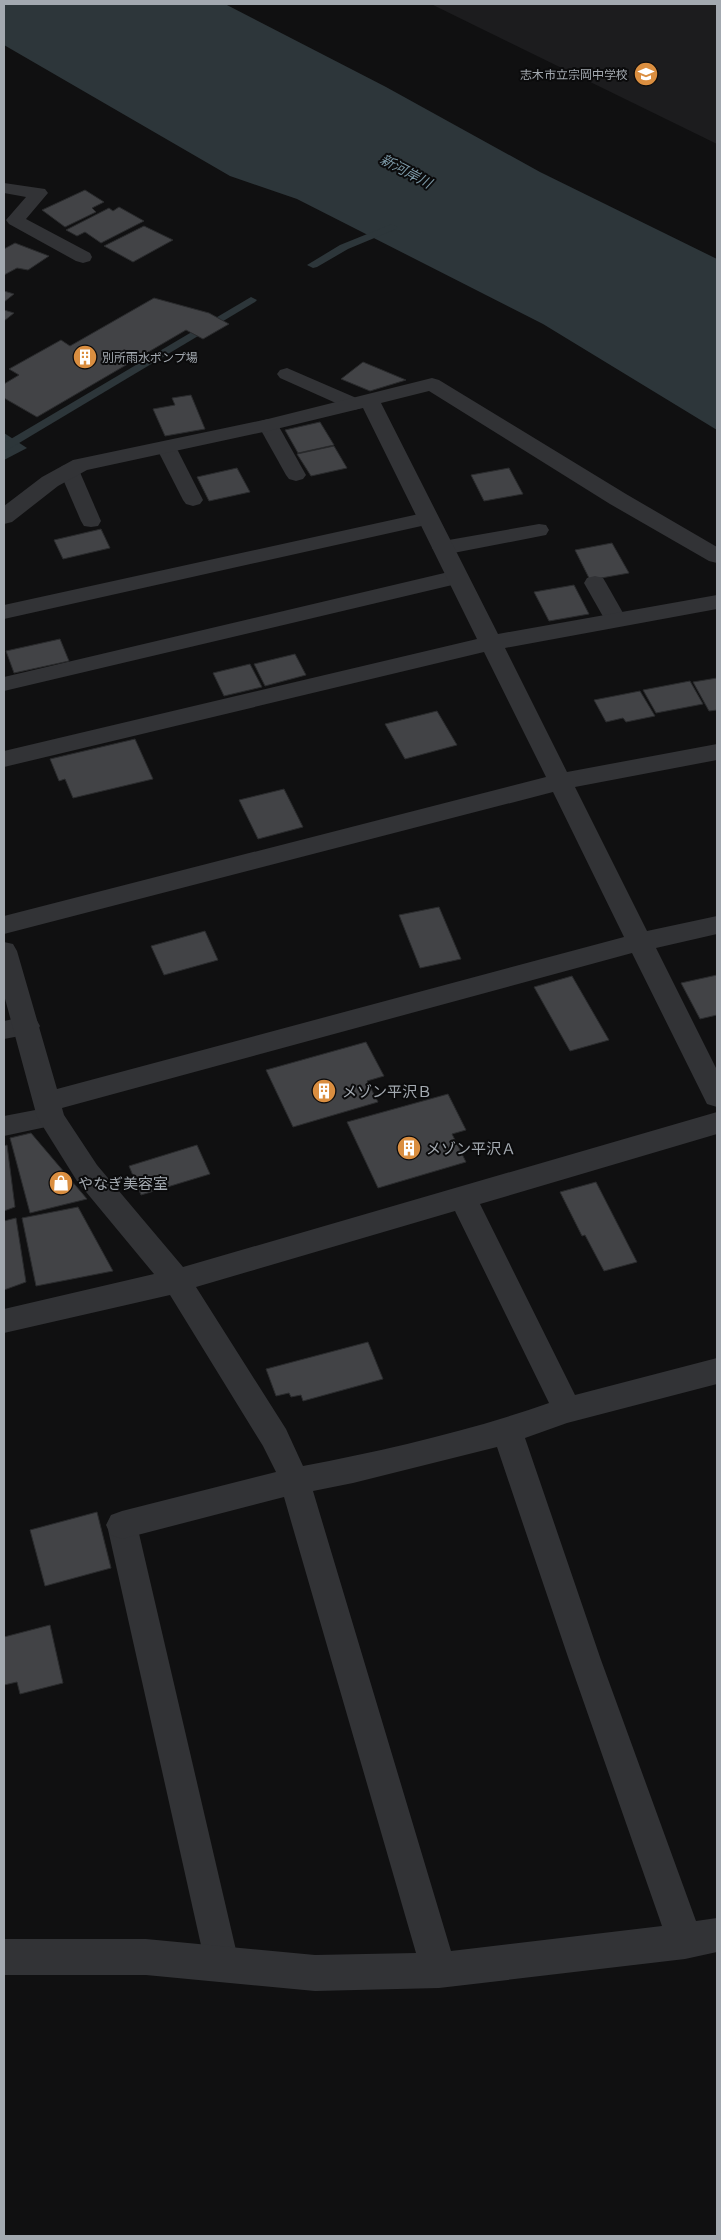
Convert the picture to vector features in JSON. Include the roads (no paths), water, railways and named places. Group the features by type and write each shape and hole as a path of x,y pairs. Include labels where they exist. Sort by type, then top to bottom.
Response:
{"street":[{"path":"4,517 34,493 69,470 81,465 268,425 432,384 717,556"},
{"path":"362,403 428,518 717,1097"},
{"path":"4,759 491,643 717,602"},
{"path":"4,925 560,782 717,752"},
{"path":"49,1110 639,942 717,925"},
{"path":"4,951 16,1028 49,1110 87,1173 177,1281 275,1438 295,1481 439,1970"},
{"path":"4,1321 177,1281 717,1124"},
{"path":"463,1198 567,1410"},
{"path":"122,1525 295,1481 353,1470 507,1431 567,1410 717,1371"},
{"path":"4,1957 146,1957 315,1973 439,1970 701,1938 588,1669 507,1431"}],"lane":[{"path":"4,188 39,193 15,220 83,257"},
{"path":"287,374 362,403"},
{"path":"268,425 296,475"},
{"path":"166,447 193,500"},
{"path":"69,470 91,521"},
{"path":"4,612 428,518"},
{"path":"443,548 539,530"},
{"path":"4,684 457,577"},
{"path":"595,584 616,620"},
{"path":"4,1126 49,1110"},
{"path":"122,1525 222,1963"}],"water":[{"name":"新河岸川","path":"4,4 225,4 386,87 540,172 717,259 717,430 543,324 297,199 230,176 4,45"},
{"path":"4,433 27,448 4,460"}],"waterway":[{"path":"313,265 344,247 392,227"},
{"path":"4,448 251,300"}],"place":[{"name":"志木市立宗岡中学校","path":"646,74"},
{"name":"別所雨水ポンプ場","path":"85,357"},
{"name":"メゾン平沢Ｂ","path":"324,1091"},
{"name":"メゾン平沢Ａ","path":"409,1148"},
{"name":"やなぎ美容室","path":"61,1183"}]}
